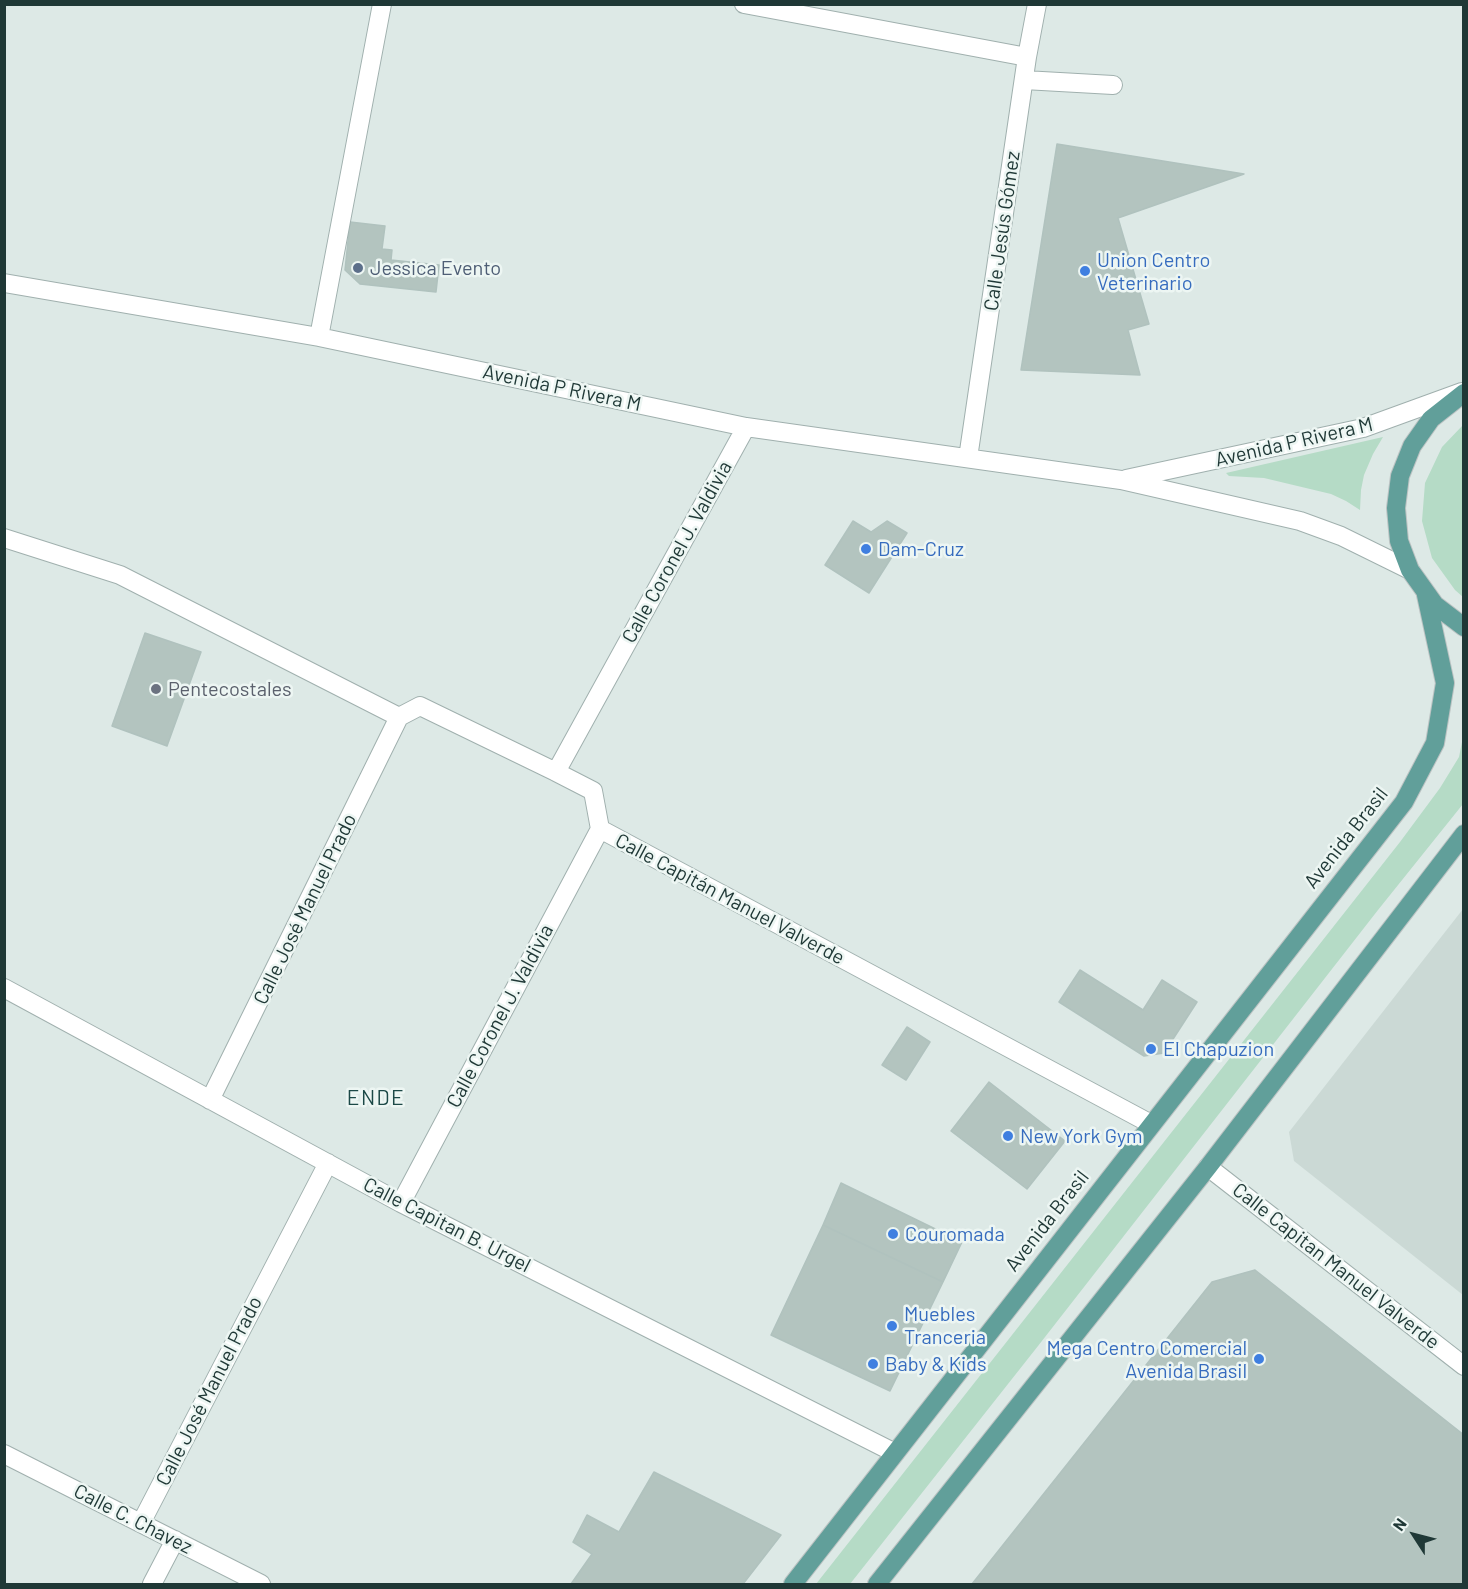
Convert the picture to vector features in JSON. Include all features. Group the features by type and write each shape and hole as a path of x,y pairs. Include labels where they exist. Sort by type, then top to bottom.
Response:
{"main road":[{"path":"1464,392 1443,408 1421,432 1405,461 1397,492 1397,525 1401,549 1410,570 1426,595 1445,615 1464,627"},
{"name":"Avenida Brasil","path":"793,1584 1404,802 1435,743 1444,682 1426,595"},
{"path":"877,1584 1208,1167 1464,834"}],"street":[{"path":"319,337 382,4"},
{"path":"744,4 1027,57"},
{"name":"Calle Jesús Gómez","path":"968,458 1027,57 1037,4"},
{"path":"1024,80 1113,85"},
{"name":"Avenida P Rivera M","path":"4,283 319,337 746,427 1121,480 1300,521 1341,536 1410,570"},
{"name":"Avenida P Rivera M","path":"1121,480 1363,428 1464,392"},
{"name":"Calle Coronel J. Valdivia","path":"556,772 746,427"},
{"path":"4,538 120,575 399,717"},
{"name":"Calle Capitán Manuel Valverde","path":"399,717 420,706 593,791 600,829 1151,1124"},
{"name":"Calle José Manuel Prado","path":"210,1100 399,717"},
{"name":"Calle Coronel J. Valdivia","path":"401,1203 600,829"},
{"name":"Calle Capitan B. Urgel","path":"4,988 401,1203 895,1453"},
{"name":"Calle José Manuel Prado","path":"141,1523 328,1162"},
{"name":"Calle Capitan Manuel Valverde","path":"1208,1167 1464,1366"},
{"name":"Calle C. Chavez","path":"4,1454 261,1584"},
{"path":"152,1584 175,1540"}],"shaded area":[{"path":"1463,909 1464,1295 1294,1161 1289,1132"}],"green space":[{"path":"1463,425 1463,597 1455,590 1432,558 1422,521 1425,483 1442,447"},
{"path":"1383,437 1364,475 1360,510 1331,494 1264,478 1229,476 1226,473"},
{"path":"1463,737 1463,804 850,1584 816,1584 1400,842 1440,788 1459,757"}],"building":[{"name":"Union Centro Veterinario","path":"1057,144 1244,174 1118,218 1149,324 1128,330 1140,375 1021,370"},
{"path":"350,222 385,226 382,249 392,250 391,260 439,265 436,292 360,284 345,270"},
{"name":"Dam-Cruz","path":"853,521 871,532 887,521 907,533 869,593 825,565"},
{"name":"Pentecostales","path":"145,633 201,652 167,746 112,726"},
{"path":"1080,970 1143,1010 1162,980 1197,1002 1164,1053 1144,1056 1059,1002"},
{"path":"907,1027 930,1042 906,1080 882,1065"},
{"name":"New York Gym","path":"989,1082 1065,1141 1027,1189 951,1131"},
{"name":"Couromada","path":"841,1183 962,1242 943,1282 823,1225"},
{"path":"823,1225 943,1282 890,1391 771,1335"},
{"name":"Mega Centro Comercial Avenida Brasil","path":"1255,1270 1464,1435 1464,1584 972,1584 1212,1282"},
{"path":"654,1472 781,1535 743,1584 571,1584 592,1554 573,1542 587,1515 619,1532"}],"place":[{"name":"Jessica Evento","path":"358,268"},
{"name":"Union Centro Veterinario","path":"1085,271"},
{"name":"Dam-Cruz","path":"866,549"},
{"name":"Pentecostales","path":"156,689"},
{"name":"El Chapuzion","path":"1151,1049"},
{"name":"New York Gym","path":"1008,1136"},
{"name":"Couromada","path":"893,1234"},
{"name":"Muebles Tranceria","path":"892,1326"},
{"name":"Mega Centro Comercial Avenida Brasil","path":"1259,1359"},
{"name":"Baby & Kids","path":"873,1364"}],"district":[{"name":"ENDE","path":"376,1098"}]}
